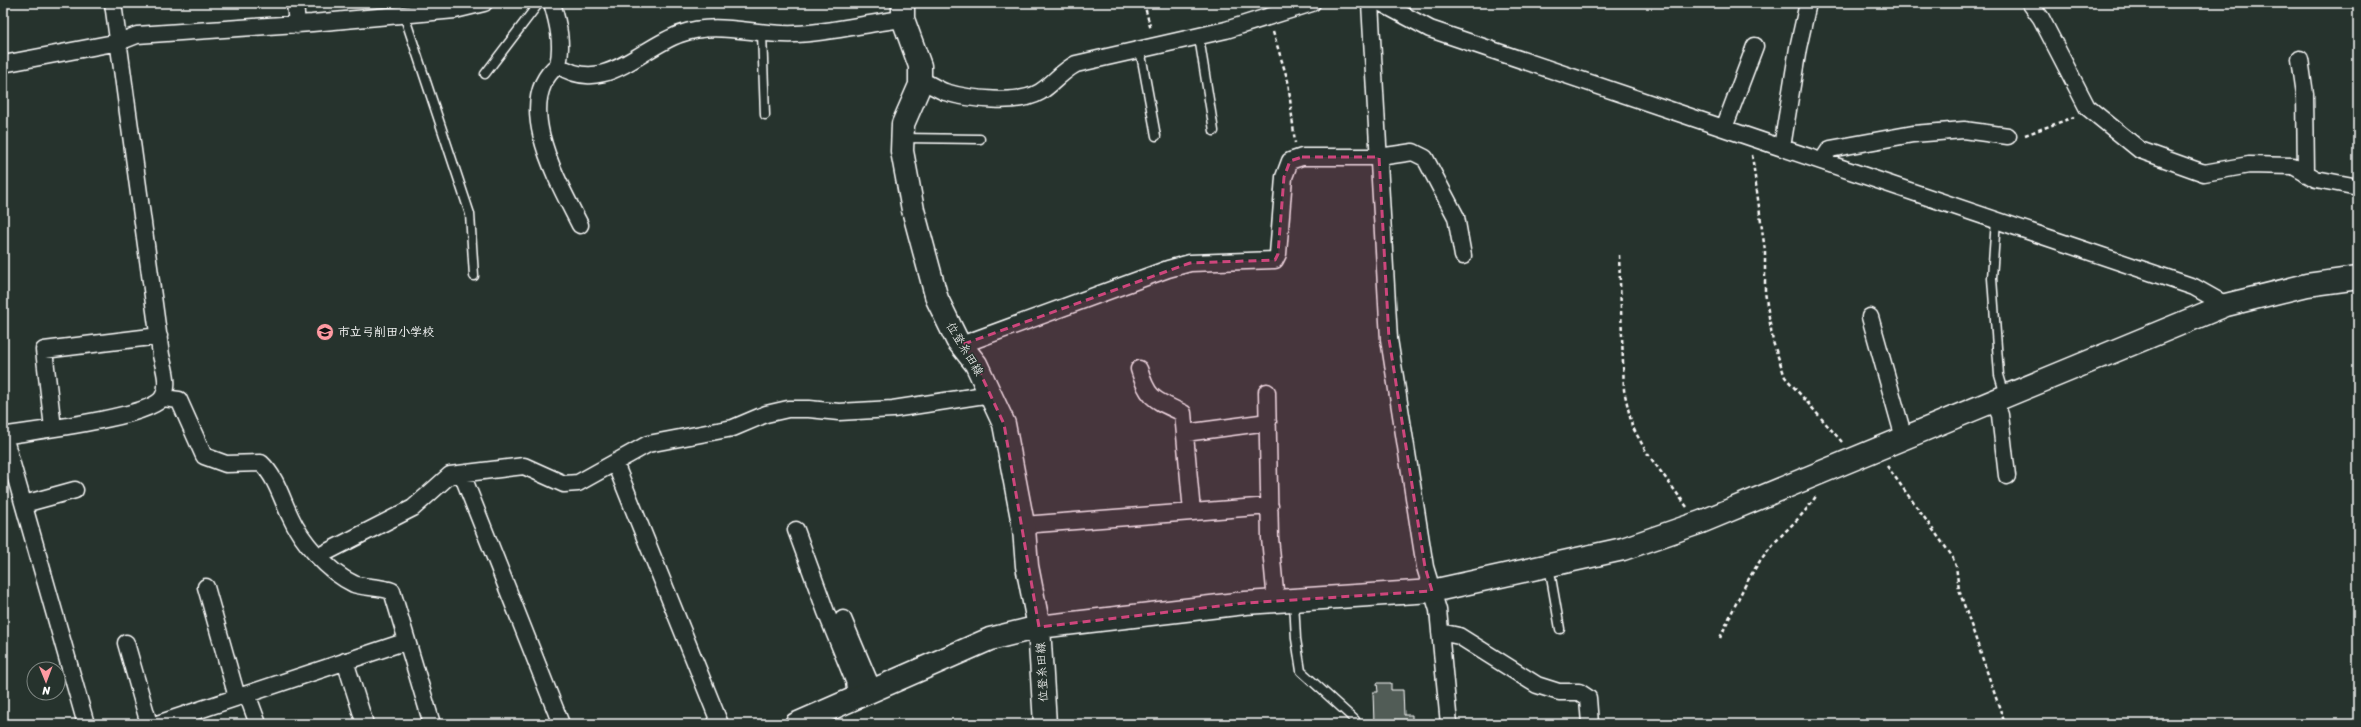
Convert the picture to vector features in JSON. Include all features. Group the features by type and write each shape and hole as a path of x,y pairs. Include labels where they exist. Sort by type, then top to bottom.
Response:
{"street":[{"path":"86,724 4,436 102,420 150,407 163,398 167,382 159,336 113,3"},
{"path":"295,3 297,25"},
{"path":"3,64 119,42 137,35 297,25 455,10 484,3"},
{"path":"552,3 559,28 561,56 558,65 548,73 540,89 536,109 538,123 560,185 580,225"},
{"path":"920,80 945,92 994,99 1025,98 1040,92 1063,71 1076,64 1199,37 1312,3"},
{"path":"1370,3 1389,339 1425,567 1438,610 1449,724"},
{"path":"1381,3 1430,29 2194,287 2226,305"},
{"path":"1782,147 1798,48 1808,3"},
{"path":"2030,3 2041,18 2087,107 2140,150 2204,174 2249,164 2293,166 2316,179 2358,187"},
{"path":"558,65 582,76 601,75 628,63 679,34 701,28 795,34 903,11"},
{"name":"位登糸田線","path":"903,11 920,66 920,85 903,124 902,138 902,151 913,210 937,299 961,345 976,364 1004,424 1024,525 1027,566 1039,627 1045,724"},
{"path":"1724,128 1755,46"},
{"path":"2300,59 2305,94 2306,174"},
{"path":"1822,161 1830,149 1914,134 1964,130 2008,136"},
{"path":"961,345 1190,263 1275,260 1278,254 1284,177 1290,161 1296,159 1329,156 1379,157 1413,152 1425,158 1456,217 1462,256"},
{"path":"796,724 990,639 1039,627 1285,601 1432,590 1622,549 1701,522 2226,305 2307,285 2358,278"},
{"path":"1870,317 1904,438"},
{"path":"53,428 44,350 159,336"},
{"path":"1139,369 1144,388 1153,399 1183,413 1192,512"},
{"path":"1267,392 1270,538 1285,601"},
{"path":"319,556 412,508 450,475 524,466 564,484 578,483 648,444 733,428 766,414 788,409 839,412 893,409 991,394"},
{"path":"163,398 179,400 204,456 226,464 261,463 271,472 291,518 326,564 354,584 378,586 392,591 432,724"},
{"path":"2000,398 2000,415 2007,476"},
{"path":"1185,433 1268,422"},
{"path":"615,463 720,724"},
{"path":"462,474 561,724"},
{"path":"24,504 75,490"},
{"path":"1024,525 1270,506"},
{"path":"796,530 826,612 854,682 865,694"},
{"path":"206,587 242,696 258,724"},
{"path":"843,620 865,694"},
{"path":"1440,632 1459,636 1537,685 1559,692 1579,692 1588,698 1590,724"},
{"path":"157,724 407,640"},
{"path":"126,643 149,724"},
{"path":"345,661 365,724"}],"lane":[{"path":"485,74 539,3"},
{"path":"404,14 470,214 474,276"},
{"path":"762,33 765,115"},
{"path":"1199,37 1214,131"},
{"path":"1148,48 1156,136"},
{"path":"902,138 980,139"},
{"path":"1996,220 1992,278 2000,398"},
{"path":"1548,565 1560,629"},
{"path":"1285,601 1296,639 1301,671 1355,720 1355,724"}],"path":[{"path":"1144,3 1148,48"},
{"path":"1268,16 1288,81 1296,159"},
{"path":"2008,136 2028,135 2091,110"},
{"path":"1751,137 1750,146 1765,251 1765,292 1774,342 1785,377 1856,458"},
{"path":"1619,255 1624,390 1632,426 1652,459 1686,505 1701,522"},
{"path":"1876,450 1952,556 1956,566 1959,590 2004,724"},
{"path":"1720,638 1746,583 1769,549 1807,510 1823,484 1821,472"}],"highlighted area":[{"path":"1302,157 1379,157 1389,339 1425,567 1432,591 1245,603 1039,627 1004,424 976,364 961,345 1190,263 1275,260 1278,254 1284,177 1290,161"}],"building":[{"path":"1377,683 1391,683 1391,690 1403,690 1404,715 1412,715 1412,724 1374,724 1373,692 1378,692"}],"place":[{"name":"市立弓削田小学校","path":"325,332"}]}
